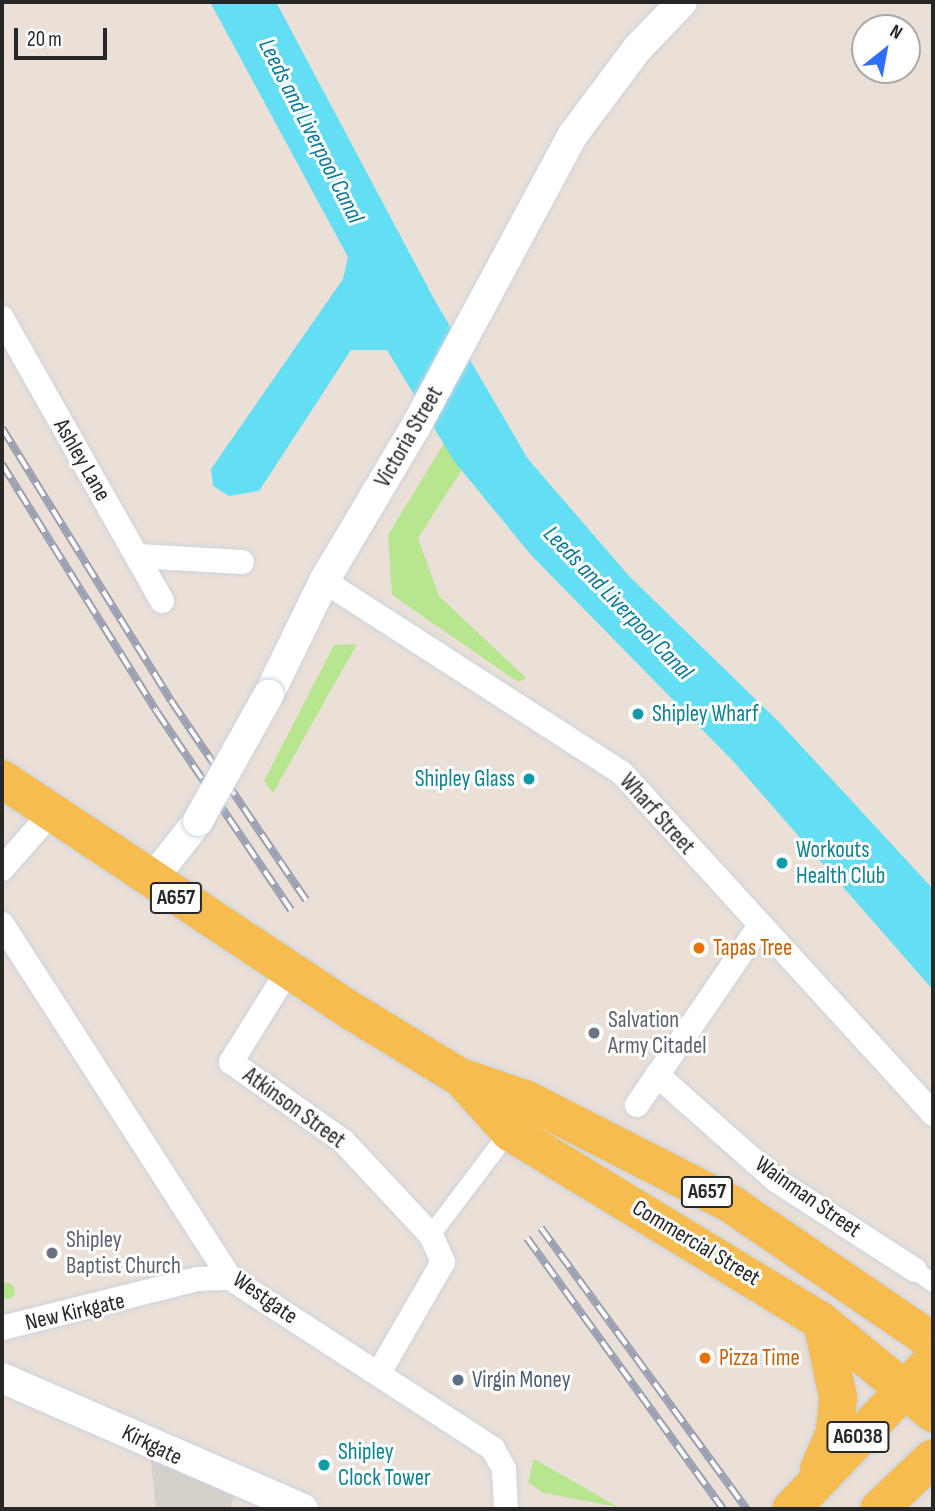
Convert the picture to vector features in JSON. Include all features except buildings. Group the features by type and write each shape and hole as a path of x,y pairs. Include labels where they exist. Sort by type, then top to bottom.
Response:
{"main road":[{"name":"Commercial Street","path":"2,779 150,882 460,1076 822,1322 923,1395"},
{"name":"Commercial Street","path":"517,1116 731,1204 933,1342"},
{"path":"802,1497 835,1432 838,1396 822,1322"},
{"name":"A6038","path":"802,1497 923,1395 933,1360"},
{"name":"A6038","path":"879,1509 933,1458"}],"street":[{"name":"Victoria Street","path":"150,882 198,821 269,694 324,581 415,429 572,136 637,49 682,2"},
{"name":"Ashley Lane","path":"2,318 162,601"},
{"path":"138,556 243,562"},
{"name":"Wharf Street","path":"324,581 622,773 758,928 933,1114"},
{"path":"2,869 52,813"},
{"name":"Westgate","path":"2,923 230,1278 493,1449 504,1469 506,1509"},
{"path":"637,1105 758,928"},
{"name":"Atkinson Street","path":"289,969 232,1062 343,1141 431,1235 443,1262 379,1373"},
{"name":"Wainman Street","path":"657,1075 777,1181 924,1276"},
{"path":"431,1235 517,1116"},
{"name":"New Kirkgate","path":"2,1328 197,1279 230,1278"},
{"name":"Kirkgate","path":"2,1378 303,1509"}],"green space":[{"path":"446,440 463,468 418,538 439,596 526,678 518,682 392,595 388,535"},
{"path":"357,644 273,793 264,781 334,645"},
{"path":"7,1283 13,1285 13,1297 7,1299 1,1297 -1,1291 1,1285"},
{"path":"534,1459 618,1507 544,1493 528,1482"}],"shaded area":[{"path":"149,1444 238,1485 230,1509 156,1509"}],"water":[{"name":"Leeds and Liverpool Canal","path":"210,2 276,2 434,299 528,459 629,576 779,722 933,889 933,990 733,761 531,555 454,461 387,350 351,350 259,491 229,496 213,486 211,469 343,279 348,257"}],"railway":[{"path":"2,428 172,702 306,900"},
{"path":"2,464 157,712 291,910"},
{"path":"541,1228 747,1509"},
{"path":"527,1238 723,1509"}],"place":[{"name":"Shipley Wharf","path":"638,714"},
{"name":"Shipley Glass","path":"529,779"},
{"name":"Workouts Health Club","path":"782,863"},
{"name":"Tapas Tree","path":"699,948"},
{"name":"Salvation Army Citadel","path":"594,1033"},
{"name":"Shipley Baptist Church","path":"52,1253"},
{"name":"Pizza Time","path":"705,1358"},
{"name":"Virgin Money","path":"458,1380"},
{"name":"Shipley Clock Tower","path":"324,1465"}]}
